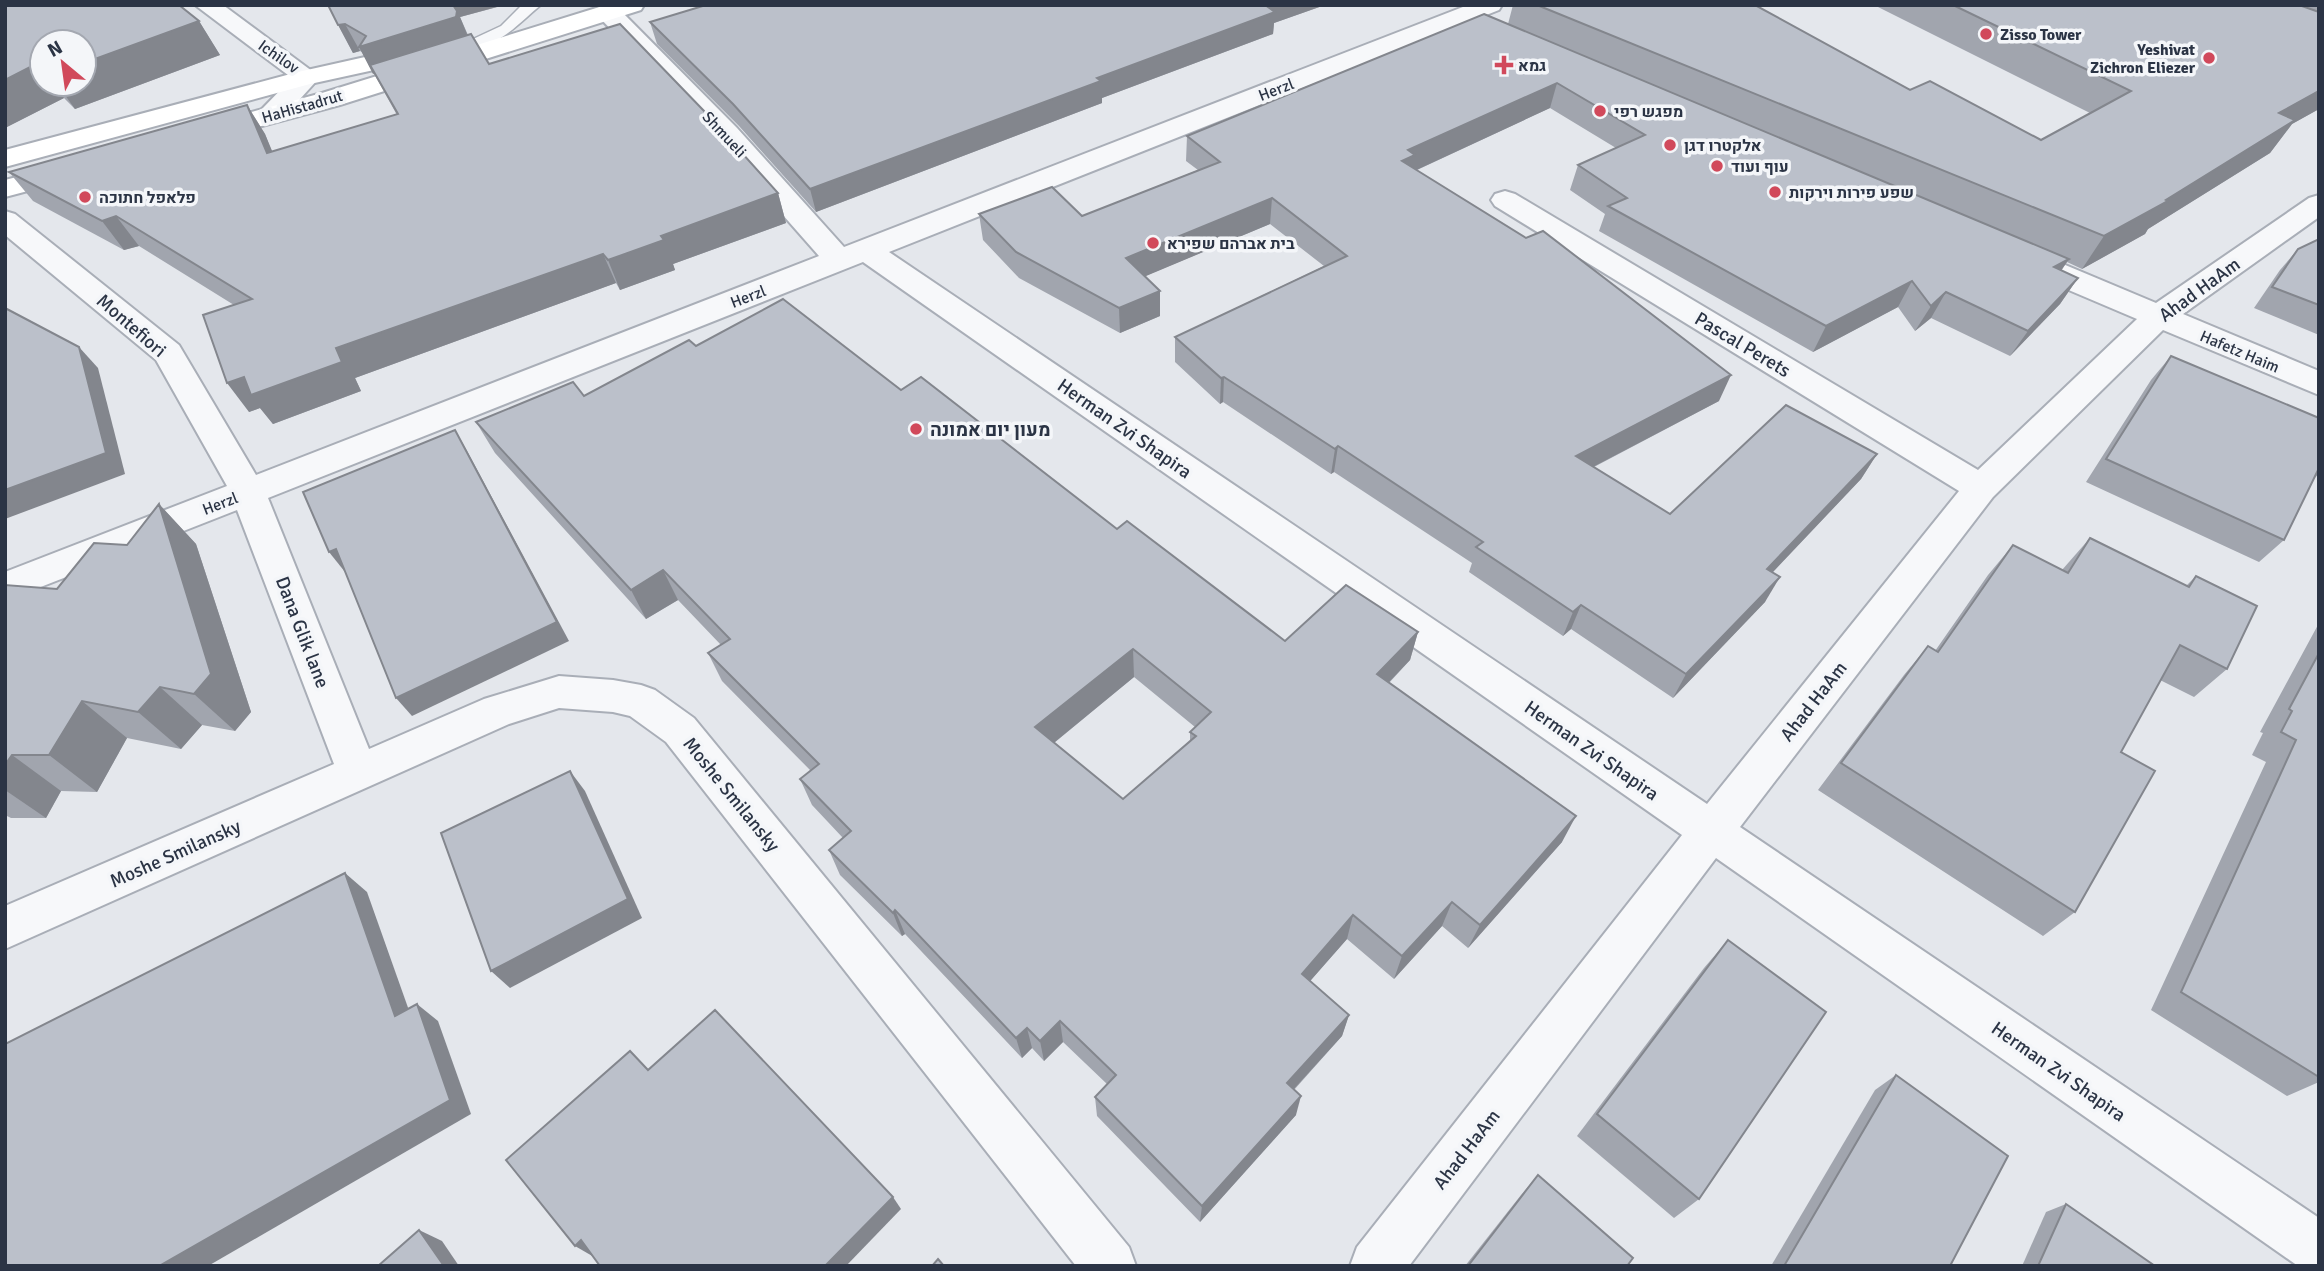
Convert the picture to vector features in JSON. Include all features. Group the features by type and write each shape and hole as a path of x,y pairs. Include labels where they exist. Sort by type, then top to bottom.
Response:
{"street":[{"name":"Ichilov","path":"207,5 307,77 271,115"},
{"path":"1427,5 1457,18"},
{"name":"HaHistadrut","path":"178,141 620,9"},
{"name":"Shmueli","path":"620,9 727,134 852,255"},
{"name":"Herzl","path":"5,587 1457,18 1493,20"},
{"name":"HaHistadrut","path":"5,159 307,77 555,27"},
{"path":"5,189 98,163"},
{"name":"Pascal Perets","path":"1505,200 1981,488"},
{"name":"Ahad HaAm","path":"1376,1266 1711,831 1981,488 2158,317 2319,204"},
{"name":"Montefiori","path":"5,220 168,353 248,492"},
{"name":"Hafetz Haim","path":"2005,252 2319,384"},
{"name":"Herman Zvi Shapira","path":"852,255 1711,831 2319,1249"},
{"name":"Dana Glik lane","path":"248,492 358,772"},
{"name":"Moshe Smilansky","path":"5,928 498,710 559,692 613,696 641,702 680,730 1110,1266"}],"lane":[{"path":"476,43 506,29 528,7 536,5"}],"building":[{"path":"5,5 179,5 199,21 98,58 98,28 28,28 28,68 5,80"},
{"path":"328,5 453,5 457,11 456,17 359,47 366,36 345,24 338,25"},
{"path":"706,5 1265,5 1275,12 1097,78 1101,81 810,189 733,104 650,22"},
{"path":"1537,5 1755,5 1910,90 1930,81 2041,140 2131,91 1953,5 2299,5 2319,12 2319,91 2279,113 2295,120 2166,200 2168,201 2104,236"},
{"path":"1484,14 2069,259 2054,267 2078,278 2028,331 1946,292 1931,306 1912,281 1826,326 1608,206 1627,198 1578,165 1645,135 1557,83 1408,150 1415,155 1402,161 1526,238 1543,231 1731,375 1576,456 1670,514 1786,405 1877,454 1767,569 1780,577 1686,674 1581,605 1573,612 1476,547 1483,542 1338,446 1335,449 1224,377 1221,378 1175,337 1347,256 1272,198 1126,258 1160,291 1119,308 1016,252 979,214 1052,187 1082,216 1220,162 1187,136"},
{"path":"620,24 778,193 661,236 664,240 608,260 603,254 336,348 342,362 251,395 244,377 227,383 203,315 252,299 116,216 102,221 9,172 247,105 267,153 398,114 370,65 471,34 489,64"},
{"path":"2319,239 2319,305 2272,287 2298,249"},
{"path":"783,299 901,390 921,377 1117,529 1127,521 1285,641 1346,585 1418,632 1377,674 1576,816 1480,925 1452,902 1402,956 1353,915 1302,974 1349,1015 1287,1083 1301,1096 1202,1206 1095,1097 1116,1075 1060,1021 1040,1041 1027,1028 1016,1038 895,910 893,913 829,850 851,831 800,779 819,764 708,653 730,639 663,570 631,590 476,422 573,382 584,396 689,340 696,346","holes":["1133,649 1211,712 1190,732 1196,736 1123,799 1035,727"]},
{"path":"5,308 79,347 106,453 5,490"},
{"path":"2171,356 2319,418 2319,468 2284,540 2106,459"},
{"path":"455,430 557,622 396,698 336,549 329,552 303,492"},
{"path":"159,504 211,674 194,694 160,687 138,712 82,701 49,755 12,755 5,765 5,585 57,589 94,543 127,545"},
{"path":"2090,538 2189,587 2196,576 2257,606 2227,669 2180,645 2121,752 2155,771 2075,912 1841,763 1928,646 1938,652 2013,545 2068,573"},
{"path":"2319,653 2319,1077 2181,992 2296,740 2281,732 2292,711 2289,709"},
{"path":"570,771 628,899 491,971 441,833"},
{"path":"345,873 395,1016 417,1004 450,1100 159,1266 5,1266 5,1044"},
{"path":"1728,940 1826,1012 1699,1199 1597,1114"},
{"path":"715,1010 893,1197 825,1266 600,1266 581,1240 575,1246 506,1160 630,1051 648,1070"},
{"path":"1896,1075 2008,1156 1950,1266 1784,1266"},
{"path":"1538,1175 1633,1258 1627,1266 1468,1266"},
{"path":"2066,1204 2155,1266 2038,1266"},
{"path":"419,1230 444,1266 378,1266"},
{"path":"938,1259 944,1266 932,1266"}],"place":[{"name":"Zisso Tower","path":"1986,34"},
{"name":"Yeshivat Zichron Eliezer","path":"2209,58"},
{"name":"גמא","path":"1504,65"},
{"name":"מפגש רפי","path":"1600,111"},
{"name":"אלקטרו דגן","path":"1670,145"},
{"name":"עוף ועוד","path":"1717,166"},
{"name":"שפע פירות וירקות","path":"1775,192"},
{"name":"פלאפל חתוכה","path":"85,197"},
{"name":"בית אברהם שפירא","path":"1153,243"},
{"name":"מעון יום אמונה","path":"916,429"}]}
